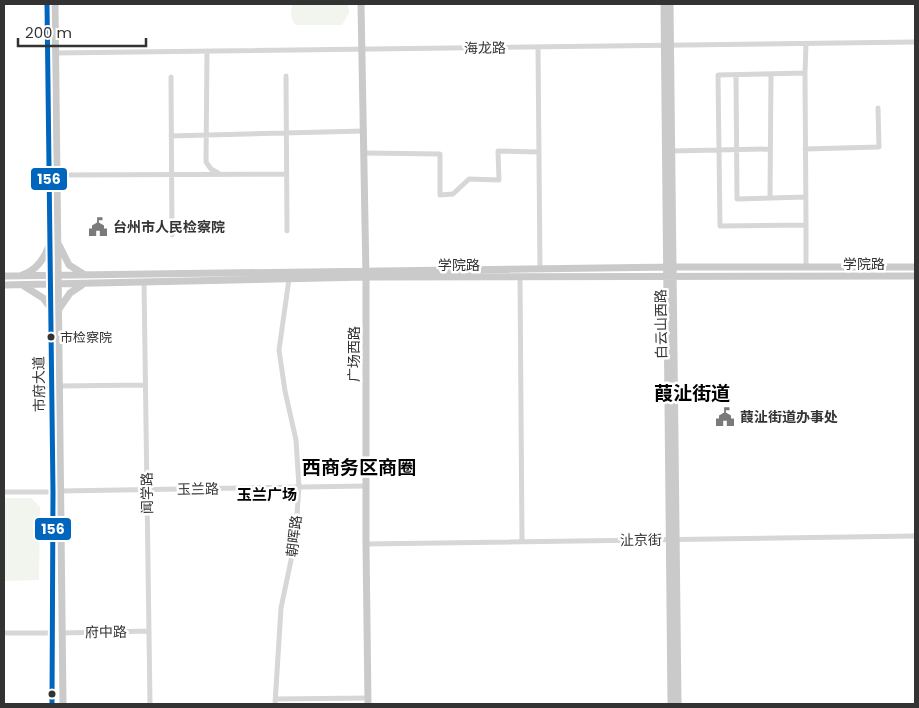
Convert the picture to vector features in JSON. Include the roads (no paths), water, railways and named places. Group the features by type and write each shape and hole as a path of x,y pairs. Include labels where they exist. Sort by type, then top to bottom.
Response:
{"main road":[{"name":"市府大道","path":"46,4 49,245 53,276"},
{"name":"市府大道","path":"55,4 57,240 50,307 63,704"},
{"name":"广场西路","path":"362,4 366,274 368,701"},
{"name":"白云山西路","path":"664,4 671,151 669,267"},
{"name":"白云山西路","path":"670,4 667,46 670,704"},
{"path":"57,240 69,264 86,280 70,293 61,304 58,314"},
{"path":"16,276 24,274 37,266 43,260 49,245"},
{"name":"学院路","path":"4,285 53,284 86,280 540,269 915,267"},
{"name":"学院路","path":"4,276 53,276 86,280 144,282 289,279 366,274 520,277 915,276"},
{"name":"白云山西路","path":"669,276 678,704"},
{"name":"市府大道","path":"52,704 52,633 59,386 58,314 53,284"},
{"path":"21,285 36,293 50,307"}],"street":[{"name":"海龙路","path":"55,53 915,42"},
{"path":"806,44 806,267"},
{"path":"538,47 540,269"},
{"path":"207,51 206,162 211,169 218,173"},
{"path":"805,73 718,75 720,226 806,225"},
{"path":"770,198 771,74"},
{"path":"736,75 736,199 806,197"},
{"path":"286,76 286,231"},
{"path":"171,77 172,236"},
{"path":"805,149 878,146 878,108"},
{"path":"171,136 364,131"},
{"path":"671,151 769,150"},
{"path":"364,152 440,154 440,195 453,194 468,179 499,180 498,151 539,152"},
{"path":"56,175 285,174"},
{"path":"520,277 522,541"},
{"name":"朝晖路","path":"275,702 281,608 295,542 300,488 296,440 285,391 279,350 289,279"},
{"name":"闻学路","path":"144,282 150,704"},
{"path":"59,386 145,385"},
{"name":"玉兰路","path":"4,492 366,486"},
{"name":"沚京街","path":"366,544 915,536"},
{"name":"府中路","path":"62,632 149,631"},
{"path":"4,633 52,633"},
{"path":"275,702 368,701"}],"place":[{"name":"台州市人民检察院","path":"98,227"},
{"name":"市检察院","path":"51,337"},
{"name":"葭沚街道办事处","path":"725,417"}],"district":[{"name":"葭沚街道","path":"692,393"},
{"name":"西商务区商圈","path":"359,467"},
{"name":"玉兰广场","path":"267,494"}]}
